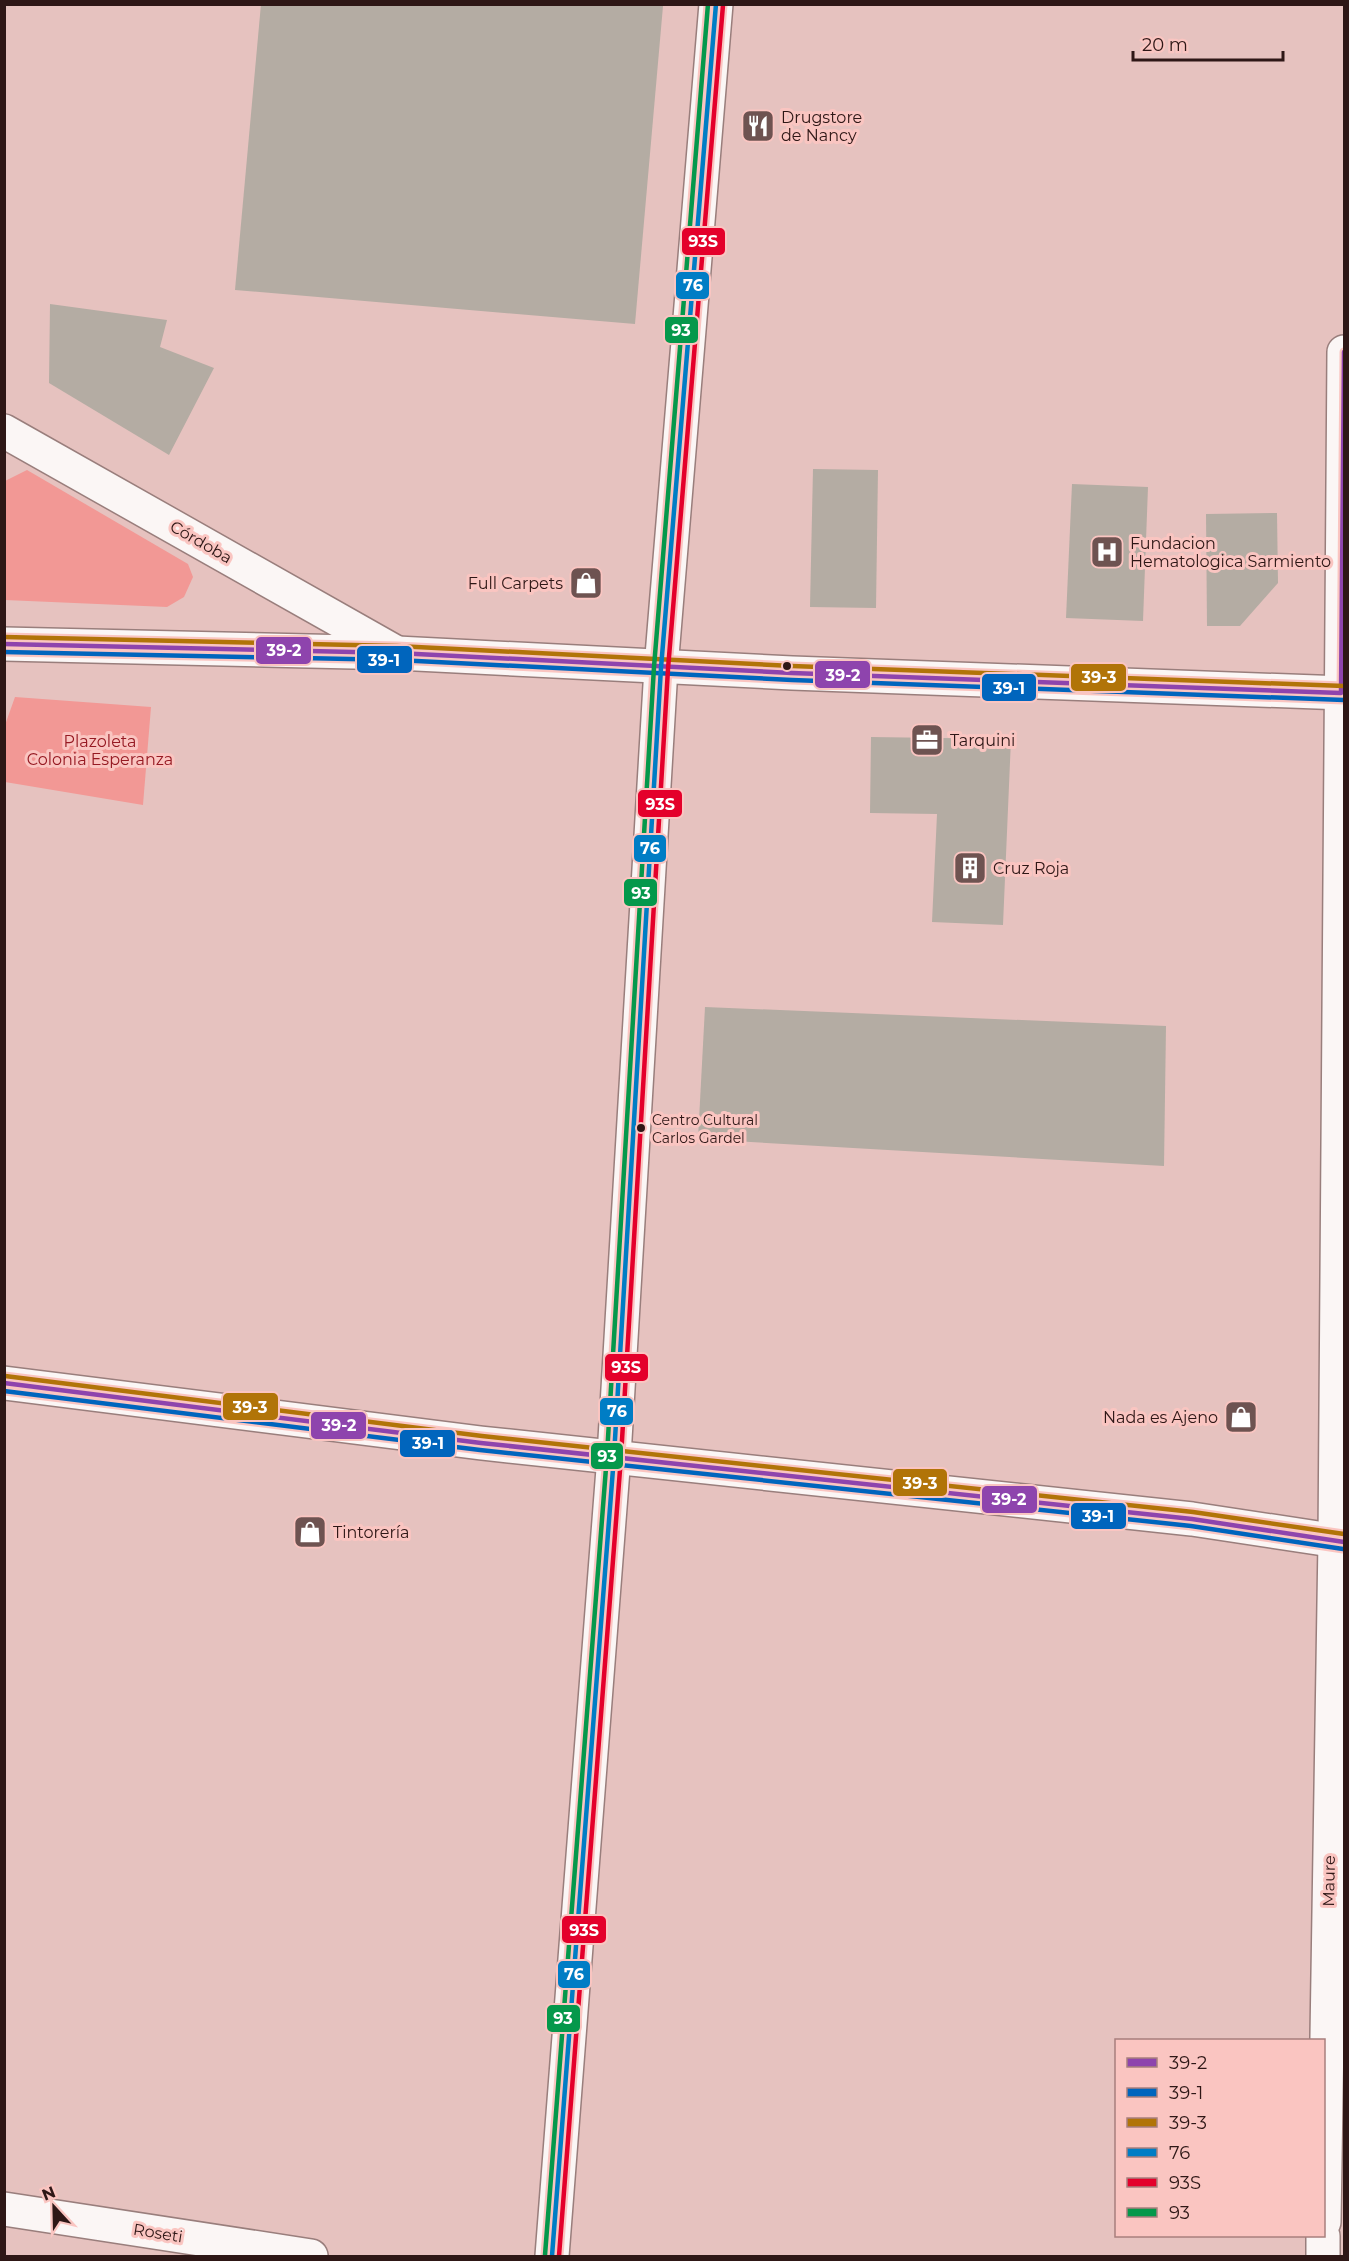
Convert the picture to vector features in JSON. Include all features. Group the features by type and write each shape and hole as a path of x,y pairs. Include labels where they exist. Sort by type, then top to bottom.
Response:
{"street":[{"path":"552,2256 614,1456 661,668 716,4"},
{"name":"Maure","path":"1325,2142 1340,1541 1344,352"},
{"name":"Córdoba","path":"4,431 397,653"},
{"name":"Córdoba","path":"4,644 397,653 661,668 1343,693"},
{"path":"4,1383 481,1443 1192,1519 1340,1541"},
{"name":"Roseti","path":"4,2209 311,2256"},
{"path":"1323,2237 1323,2256"}],"green space":[{"path":"27,470 188,564 193,577 184,597 167,607 5,600 5,481"},
{"name":"Plazoleta Colonia Esperanza","path":"15,697 151,707 143,805 5,782 5,725"}],"building":[{"path":"261,4 663,6 635,324 235,290"},
{"path":"50,304 167,320 160,347 214,368 169,455 49,383"},
{"path":"813,469 878,470 876,608 810,607"},
{"name":"Fundacion Hematologica Sarmiento","path":"1072,484 1148,487 1143,621 1066,618"},
{"path":"1277,513 1278,583 1240,626 1207,626 1206,514"},
{"name":"Cruz Roja","path":"871,737 1011,739 1003,925 932,922 937,814 870,813"},
{"name":"Centro Cultural Carlos Gardel","path":"705,1007 1166,1026 1164,1166 698,1139"}],"transit line":[{"name":"93","path":"545,2255 607,1455 654,667 708,4"},
{"name":"76","path":"552,2256 614,1456 661,668 716,4"},
{"name":"93S","path":"559,2256 621,1457 668,669 723,5"},
{"name":"39-2","path":"4,644 397,653 792,673 1341,693 1344,352"},
{"name":"39-3","path":"4,637 397,646 792,666 1344,686"},
{"name":"39-1","path":"4,652 397,660 792,680 1344,700"},
{"name":"39-3","path":"5,1376 482,1436 1193,1512 1344,1534"},
{"name":"39-2","path":"4,1383 481,1443 1192,1519 1344,1542"},
{"name":"39-1","path":"4,1391 480,1450 1191,1526 1343,1549"}],"place":[{"name":"Drugstore de Nancy","path":"758,126"},
{"name":"Fundacion Hematologica Sarmiento","path":"1107,552"},
{"name":"Full Carpets","path":"586,583"},
{"name":"Tarquini","path":"927,740"},
{"name":"Cruz Roja","path":"970,868"},
{"name":"Centro Cultural Carlos Gardel","path":"641,1128"},
{"name":"Nada es Ajeno","path":"1241,1417"},
{"name":"Tintorería","path":"310,1532"}]}
